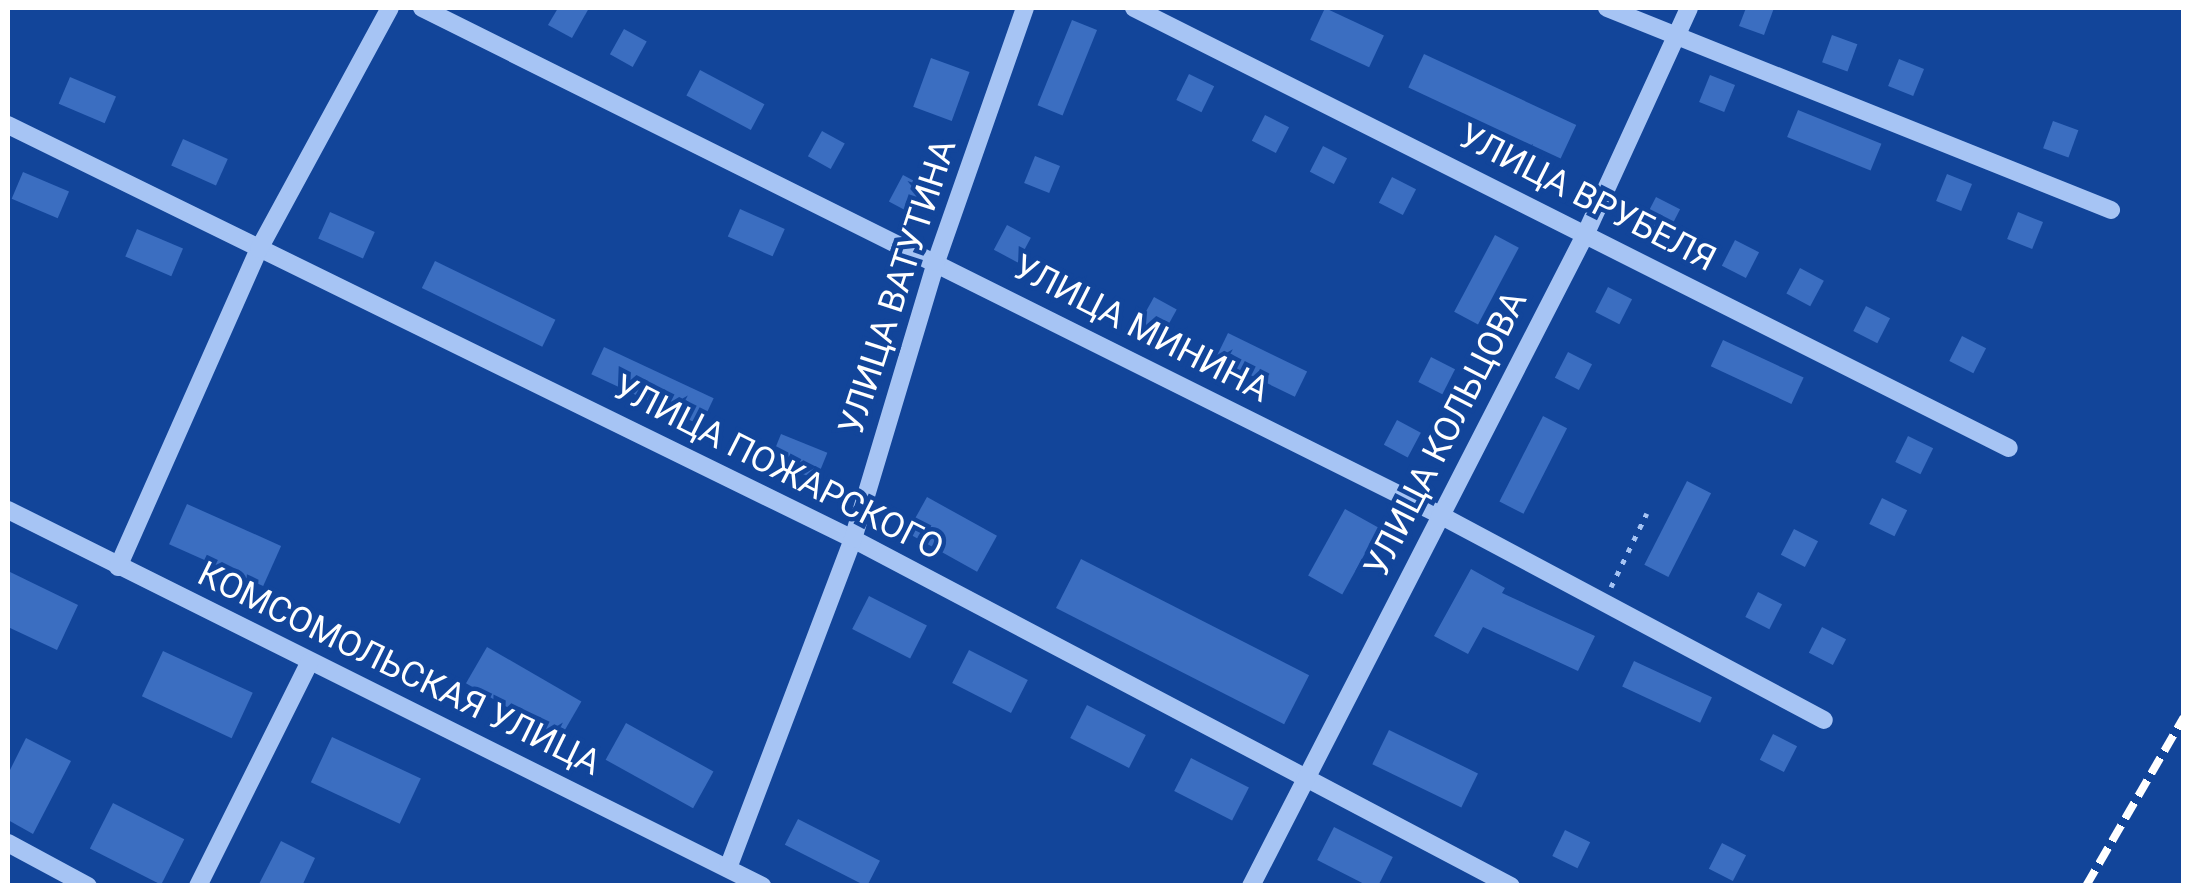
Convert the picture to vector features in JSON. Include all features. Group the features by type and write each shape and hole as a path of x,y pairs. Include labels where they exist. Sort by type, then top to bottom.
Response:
{"street":[{"path":"118,567 259,248 390,8"},
{"name":"УЛИЦА МИНИНА","path":"422,8 1440,516 1824,720"},
{"name":"УЛИЦА ВАТУТИНА","path":"728,868 852,539 936,262 1025,8"},
{"name":"УЛИЦА ВРУБЕЛЯ","path":"1134,8 2009,448"},
{"path":"1607,8 2111,210"},
{"name":"УЛИЦА КОЛЬЦОВА","path":"1251,886 1586,233 1688,8"},
{"name":"УЛИЦА ПОЖАРСКОГО","path":"8,125 852,539 1511,886"},
{"name":"КОМСОМОЛЬСКАЯ УЛИЦА","path":"8,510 762,886"},
{"path":"198,886 310,661"},
{"path":"8,843 88,886"}],"path":[{"path":"1604,603 1647,513"}],"building":[{"path":"558,8 589,8 572,38 548,25"},
{"path":"1325,8 1384,35 1369,67 1310,40"},
{"path":"1746,8 1774,8 1764,35 1739,26"},
{"path":"1072,20 1097,30 1063,115 1038,105"},
{"path":"624,29 647,42 633,67 610,54"},
{"path":"1832,35 1857,44 1847,71 1822,62"},
{"path":"1424,54 1576,125 1561,159 1408,88"},
{"path":"931,58 970,72 952,121 913,107"},
{"path":"1899,59 1924,69 1913,96 1888,86"},
{"path":"700,70 764,104 751,130 686,96"},
{"path":"1189,74 1214,86 1201,112 1176,100"},
{"path":"1710,75 1735,85 1724,112 1699,102"},
{"path":"70,77 116,97 105,123 59,104"},
{"path":"1798,110 1881,144 1871,171 1787,137"},
{"path":"1265,115 1289,127 1276,153 1252,141"},
{"path":"2053,121 2078,130 2068,157 2043,148"},
{"path":"822,131 845,144 831,169 808,156"},
{"path":"183,139 228,159 216,185 171,165"},
{"path":"1323,146 1347,158 1334,184 1310,172"},
{"path":"1035,156 1060,166 1049,193 1024,183"},
{"path":"23,172 69,192 58,218 12,199"},
{"path":"1947,174 1972,184 1961,211 1936,201"},
{"path":"903,175 927,188 913,214 889,201"},
{"path":"1392,177 1416,189 1403,215 1379,203"},
{"path":"1656,197 1680,209 1667,235 1643,223"},
{"path":"740,209 785,229 773,256 728,236"},
{"path":"330,212 375,232 363,258 318,238"},
{"path":"2018,212 2043,222 2032,249 2007,239"},
{"path":"1007,225 1031,238 1018,262 994,250"},
{"path":"137,229 183,249 171,276 125,257"},
{"path":"1495,235 1519,248 1478,324 1454,312"},
{"path":"1735,240 1759,252 1746,278 1722,266"},
{"path":"435,261 555,320 542,347 422,288"},
{"path":"1800,268 1824,281 1810,306 1786,294"},
{"path":"1608,287 1632,299 1619,324 1595,312"},
{"path":"1154,297 1177,310 1162,336 1139,323"},
{"path":"1866,306 1890,318 1877,343 1853,331"},
{"path":"1228,333 1307,372 1295,397 1216,358"},
{"path":"1962,336 1986,348 1973,373 1949,361"},
{"path":"1723,340 1804,378 1791,404 1711,366"},
{"path":"604,347 714,398 701,425 591,374"},
{"path":"1568,352 1592,364 1579,390 1555,378"},
{"path":"1431,357 1455,369 1442,394 1418,382"},
{"path":"1543,416 1567,428 1523,514 1499,502"},
{"path":"1397,420 1421,433 1408,457 1384,445"},
{"path":"781,434 827,453 816,480 770,461"},
{"path":"1908,436 1933,448 1920,474 1895,462"},
{"path":"1687,481 1711,493 1668,577 1644,565"},
{"path":"927,497 997,536 977,572 907,533"},
{"path":"1882,498 1907,510 1894,536 1869,524"},
{"path":"187,504 281,546 263,586 169,544"},
{"path":"1345,509 1379,528 1342,594 1308,575"},
{"path":"1794,529 1818,541 1805,567 1781,555"},
{"path":"1081,559 1309,675 1284,724 1056,608"},
{"path":"1471,569 1505,588 1502,593 1595,636 1578,671 1483,627 1468,654 1434,636"},
{"path":"8,571 78,605 57,650 8,627"},
{"path":"1758,592 1782,604 1769,629 1745,617"},
{"path":"869,596 927,626 910,658 852,629"},
{"path":"1822,627 1846,639 1833,665 1809,653"},
{"path":"487,647 581,701 560,738 466,683"},
{"path":"969,650 1028,680 1011,713 952,683"},
{"path":"163,651 253,693 232,738 142,696"},
{"path":"1634,661 1712,697 1700,723 1622,686"},
{"path":"1087,705 1146,735 1129,768 1070,738"},
{"path":"626,723 713,771 693,808 606,760"},
{"path":"1389,730 1478,773 1461,808 1372,764"},
{"path":"1773,734 1797,746 1784,772 1760,760"},
{"path":"332,737 421,778 400,824 311,782"},
{"path":"26,738 71,761 33,834 8,820 8,774"},
{"path":"1191,758 1249,788 1232,820 1174,791"},
{"path":"113,803 184,839 161,885 90,848"},
{"path":"798,819 880,861 866,886 785,845"},
{"path":"1334,827 1393,857 1378,886 1368,886 1317,860"},
{"path":"1565,830 1590,842 1577,868 1552,856"},
{"path":"281,841 315,858 302,886 258,886"},
{"path":"1722,843 1746,855 1733,881 1709,869"}],"railway":[{"path":"2086,886 2184,717"}]}
